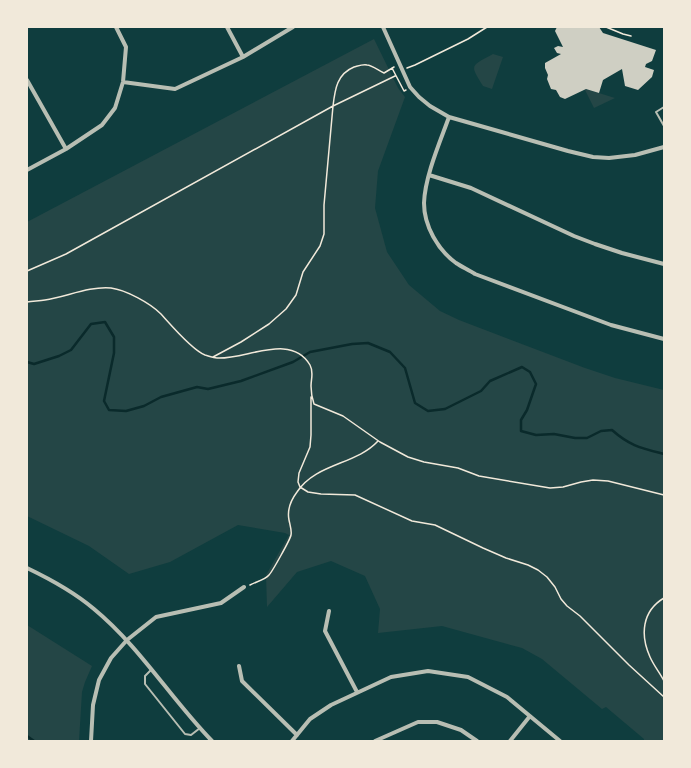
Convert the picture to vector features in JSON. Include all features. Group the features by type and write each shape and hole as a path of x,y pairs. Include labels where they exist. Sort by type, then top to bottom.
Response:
{"street":[{"path":"27,170 66,149 102,125 115,108 123,82 126,47 116,27"},
{"path":"226,27 242,57"},
{"path":"123,82 175,90 242,57 293,27"},
{"path":"383,27 410,87 435,109 449,117 593,157 609,158 635,155 664,147"},
{"path":"27,80 66,149"},
{"path":"449,117 429,175 424,204 426,220 431,233 442,250 457,263 475,274 611,325 664,339"},
{"path":"429,175 471,188 574,236 595,244 664,264"},
{"path":"27,568 53,580 94,609 127,640 212,741"},
{"path":"91,741 93,705 99,680 111,658 127,640 156,617 221,603 244,587"},
{"path":"329,611 326,631 358,692"},
{"path":"239,666 242,681 297,735"},
{"path":"292,741 310,719 331,705 391,677 428,671 468,677 507,697 560,741"},
{"path":"510,741 530,716"},
{"path":"375,741 418,722 437,722 461,730 477,741"}],"lane":[{"path":"664,107 656,112 664,126"},
{"path":"151,670 145,676 145,684 185,734 191,736 200,728"}],"path":[{"path":"402,70 415,66 468,39 487,27"},
{"path":"606,27 631,36"},
{"path":"213,357 241,342 268,324 286,309 296,295 303,272 320,246 324,234 324,205 333,106 337,82 351,68 359,65 368,65 384,73 399,64"},
{"path":"392,68 404,91"},
{"path":"27,271 66,254 333,106 396,76"},
{"path":"27,302 44,300 93,289 111,288 128,293 147,304 158,312 193,347 203,354 217,358 264,350 282,349 298,353 306,360 311,367 313,374 311,386 312,435 310,447 299,474 298,482 300,487 308,492 321,494 356,495 412,520 435,525 483,548 538,570 547,577 567,606 580,616 629,665 664,697"},
{"path":"312,396 314,404 343,416 378,441 408,457 424,462 458,468 479,476 550,488 563,487 593,480 608,481 664,495"},
{"path":"244,587 268,576 291,535 288,513 291,502 300,487 309,478 320,471 361,454 372,448 378,441"},
{"path":"664,598 653,606 647,618 644,642 650,658 664,681"}],"shaded area":[{"path":"374,39 398,88 405,97 378,171 375,208 387,252 409,285 440,311 459,320 585,368 615,378 664,390 664,741 644,741 644,739 606,707 602,709 542,659 522,648 442,626 378,633 380,609 365,576 331,561 297,572 267,607 266,575 289,535 285,533 238,525 170,562 129,574 89,546 27,516 27,222"},
{"path":"493,54 503,57 492,89 483,86 474,69 474,66"},
{"path":"586,89 615,98 594,108 585,90"},
{"path":"27,625 92,666 82,692 79,741 27,741"}],"building":[{"path":"557,27 599,27 603,33 656,50 652,61 646,64 645,67 654,70 652,77 638,90 625,86 622,69 603,80 599,93 586,89 565,99 560,97 556,90 551,89 545,68 545,63 561,54 557,53 554,48 558,46 563,47 555,31"}],"waterway":[{"path":"27,362 34,364 59,356 71,350 91,324 105,322 114,337 114,353 104,401 109,410 126,411 144,406 161,397 197,387 208,389 241,381 293,362 310,352 352,344 368,343 390,352 405,368 415,403 428,411 445,409 481,391 490,381 522,367 530,372 536,384 527,410 521,420 521,431 536,435 554,434 575,438 587,438 601,431 612,430 624,440 636,446 664,454"},
{"path":"27,736 34,741"}]}
